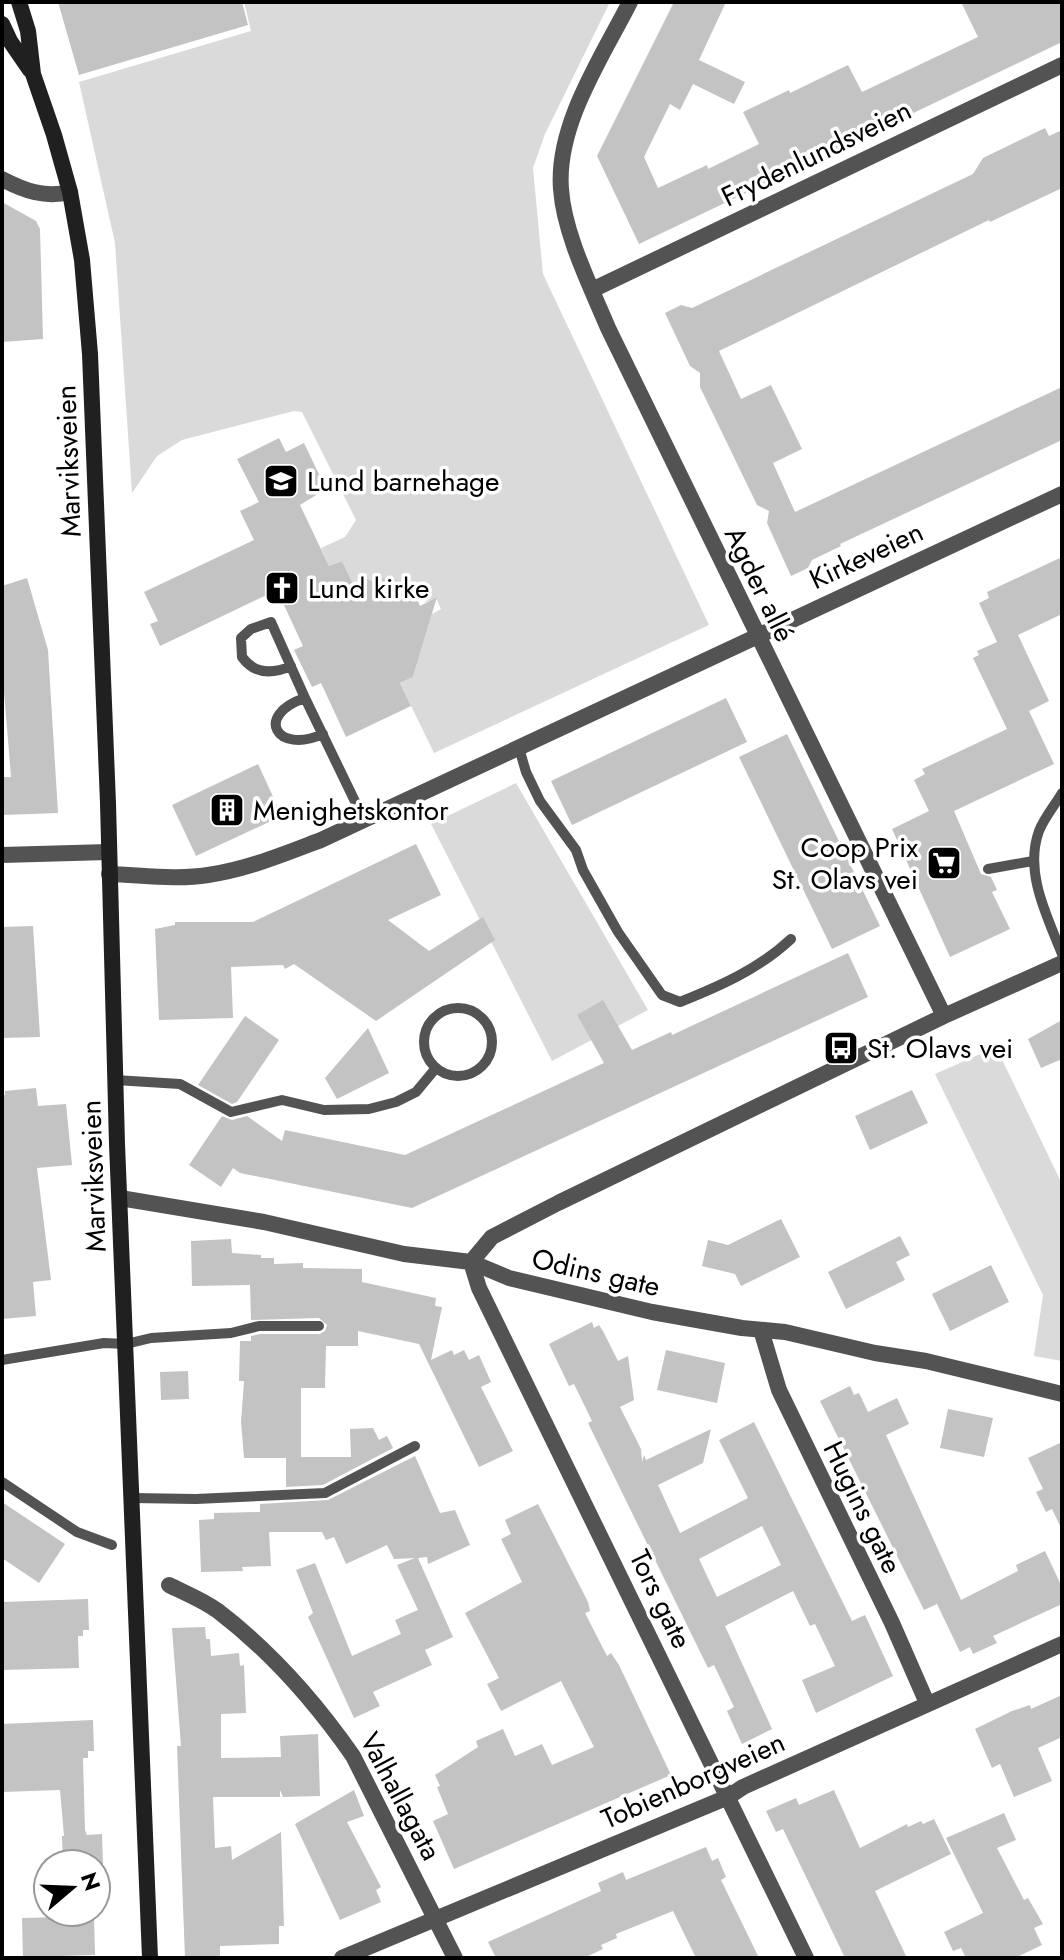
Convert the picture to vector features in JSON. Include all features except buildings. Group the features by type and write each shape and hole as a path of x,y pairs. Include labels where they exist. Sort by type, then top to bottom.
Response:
{"main road":[{"name":"Marviksveien","path":"19,2 28,31 33,74 70,192 82,260 90,354 150,1958"},
{"name":"Marviksveien","path":"2,24 33,74"}],"street":[{"name":"Agder allé","path":"630,2 564,142 561,192 568,223 608,328 944,1016"},
{"name":"Frydenlundsveien","path":"592,290 1062,65"},
{"path":"2,179 43,195 70,192"},
{"name":"Kirkeveien","path":"109,874 206,875 254,865 364,820 1062,494"},
{"path":"2,855 108,852"},
{"path":"471,1262 492,1237 558,1203 944,1016 1062,963"},
{"name":"Odins gate","path":"120,1198 264,1222 404,1254 471,1262 509,1278 652,1312 785,1332 875,1353 926,1361 1062,1394"},
{"name":"Tors gate","path":"471,1262 479,1288 806,1958"},
{"name":"Hugins gate","path":"761,1330 769,1364 784,1403 892,1623 927,1703"},
{"name":"Valhallagata","path":"169,1585 216,1610 262,1650 333,1727 353,1756 455,1958"},
{"name":"Tobienborgveien","path":"342,1958 728,1797 743,1787 1062,1644"}],"lane":[{"path":"291,666 275,673 251,666 242,657 241,638 251,629 271,622 364,820"},
{"path":"305,698 289,703 279,711 276,721 279,730 293,742 307,741 323,734"},
{"path":"519,748 540,801 576,850 583,870 618,932 662,995 680,1002 726,983 777,952 791,939"},
{"path":"1062,793 1039,830 1033,861 1038,888 1062,954"},
{"path":"988,869 1033,861"},
{"path":"459,1008 481,1017 492,1037 488,1060 480,1069 458,1076 436,1068 428,1059 425,1036 437,1016 459,1008"},
{"path":"115,1080 180,1084 231,1112 282,1100 324,1110 347,1111 396,1102 416,1092 436,1068"},
{"path":"2,1360 104,1343 126,1344 151,1338 231,1333 259,1326 319,1326"},
{"path":"132,1498 196,1499 325,1493 415,1446"},
{"path":"2,1482 77,1532 112,1545"}],"shaded area":[{"path":"244,2 610,2 545,134 533,168 543,274 709,625 434,753 400,683 413,677 432,614 441,609 436,598 426,602 413,597 411,586 390,577 379,584 366,578 353,584 342,561 329,566 321,548 345,537 356,520 302,412 294,411 182,440 157,456 132,493 115,243 79,82 251,31"},
{"path":"516,783 648,1010 552,1061 431,824"},
{"path":"996,1047 1062,1184 1062,1361 1034,1356 1043,1295 935,1074"}],"place":[{"name":"Lund barnehage","path":"281,481"},
{"name":"Lund kirke","path":"282,588"},
{"name":"Menighetskontor","path":"227,810"},
{"name":"Coop Prix St. Olavs vei","path":"944,863"},
{"name":"St. Olavs vei","path":"841,1048"}]}
